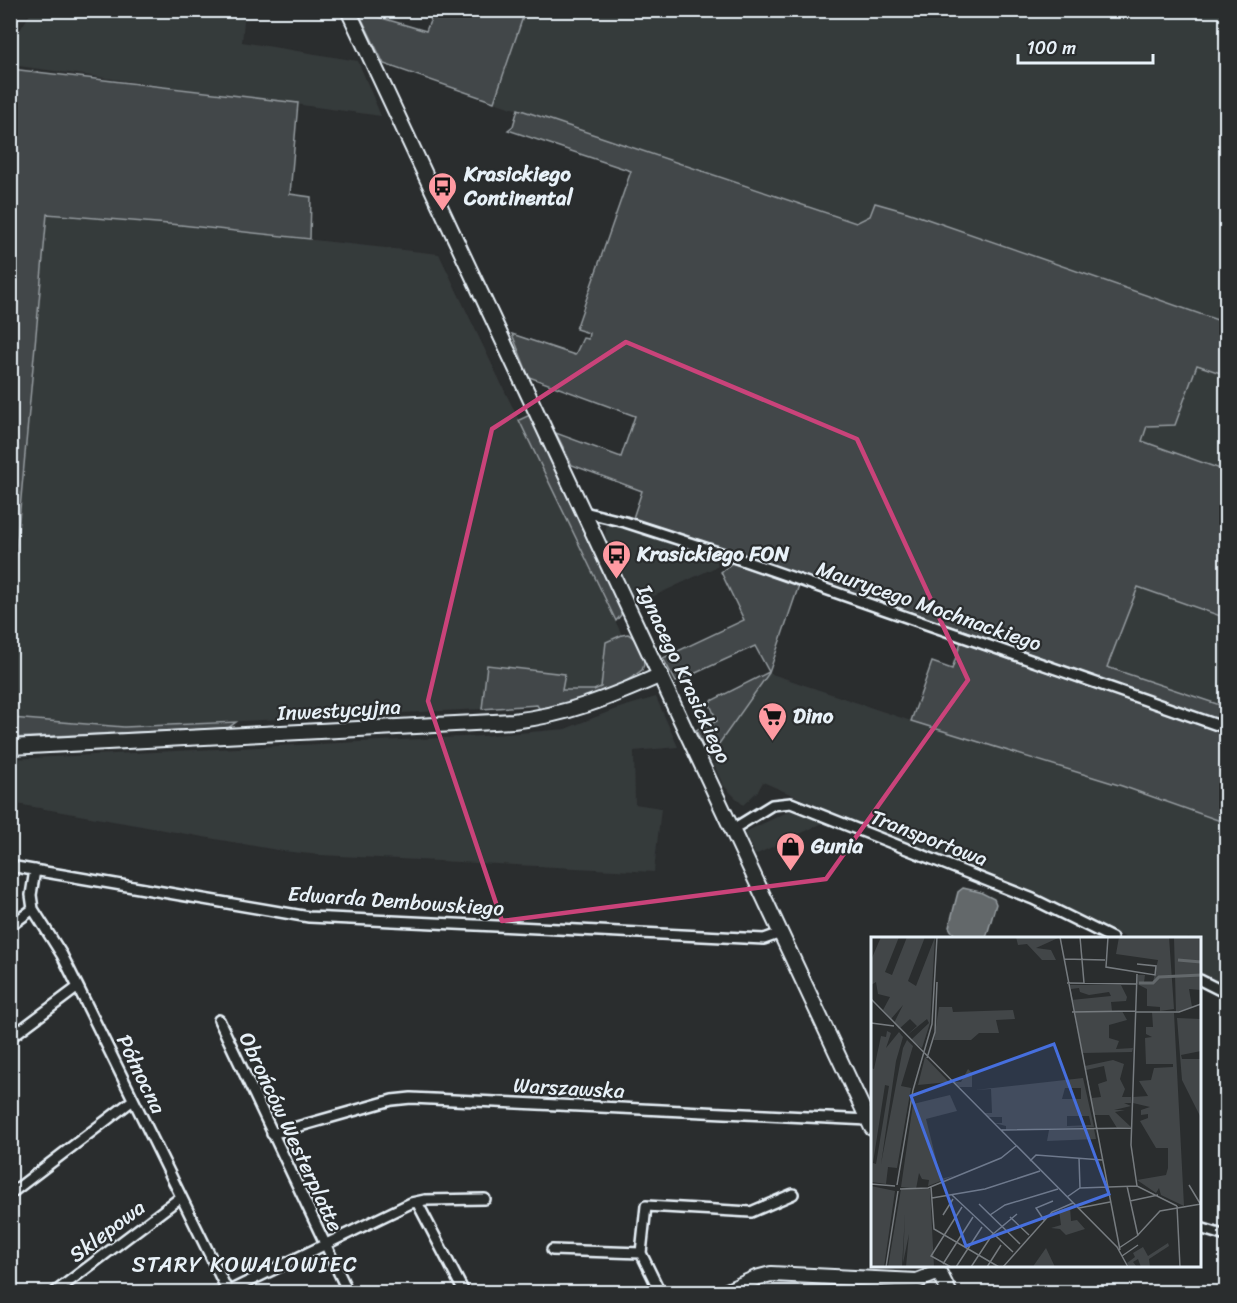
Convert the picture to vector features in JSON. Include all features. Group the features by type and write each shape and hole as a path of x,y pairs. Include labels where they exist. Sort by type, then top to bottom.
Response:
{"street":[{"name":"Ignacego Krasickiego","path":"348,10 871,1124"},
{"name":"Maurycego Mochnackiego","path":"584,512 616,519 725,555 1227,728"},
{"name":"Inwestycyjna","path":"10,747 513,722 562,714 618,694 661,675"},
{"name":"Transportowa","path":"733,829 772,805 781,802 791,803 1034,899 1108,937"},
{"name":"Edwarda Dembowskiego","path":"10,866 309,917 764,939 782,933"},
{"path":"10,926 33,909 31,895 35,870"},
{"name":"Północna","path":"33,909 62,955 228,1292"},
{"path":"1201,980 1227,993"},
{"path":"10,1038 78,987"},
{"name":"Obrońców Westerplatte","path":"219,1020 348,1293"},
{"name":"Warszawska","path":"272,1134 392,1100 411,1098 871,1124"},
{"path":"10,1194 133,1100"},
{"path":"660,1293 641,1253 646,1206 751,1212 792,1194"},
{"name":"Sklepowa","path":"55,1293 181,1197"},
{"path":"228,1292 384,1215 417,1202 485,1199"},
{"path":"417,1202 464,1293"},
{"path":"1201,1228 1227,1236"},
{"path":"552,1250 641,1253"},
{"path":"725,1293 756,1278 771,1274 917,1281 938,1269 949,1293"}],"highlighted area":[{"path":"626,342 857,439 968,680 826,879 502,921 428,701 492,429"}],"shaded area":[{"path":"32,11 245,11 242,42 358,61 381,116 11,65 11,44"},
{"path":"358,11 426,31 434,11 525,11 494,102 384,64"},
{"path":"525,11 1226,11 1226,323 907,212 870,216 856,223 494,102"},
{"path":"11,69 298,103 290,194 311,197 310,239 47,214 11,607"},
{"path":"518,109 856,223 870,216 875,203 907,212 1226,323 1226,375 1197,365 1175,425 1147,426 1142,441 1226,471 1226,618 1138,587 1107,667 1226,707 1226,723 856,593 632,521 642,491 572,465 556,433 621,457 635,416 529,377 512,334 575,355 583,338 588,339 589,333 576,329 631,171 508,130 513,126"},
{"path":"47,214 181,225 439,254 622,635 606,643 601,687 594,690 562,691 564,673 488,665 482,709 124,727 11,718 11,607"},
{"path":"1197,365 1226,375 1226,471 1142,442 1147,426 1175,424"},
{"path":"532,414 553,459 554,469 621,610 621,615 616,621 519,420"},
{"path":"607,522 717,561 718,566 637,604 605,535"},
{"path":"732,563 799,585 769,673 708,757 696,730 717,721 709,702 769,672 755,646 676,682 663,658 744,620 721,572"},
{"path":"1138,587 1226,618 1226,707 1107,667"},
{"path":"628,634 641,650 644,666 642,670 619,685 593,696 540,710 537,705 482,709 487,665 565,674 562,690 594,690 601,687 606,642"},
{"path":"961,642 1226,734 1226,823 1122,786 911,721 932,662 952,669"},
{"path":"769,673 911,721 1122,786 1226,823 1226,986 1201,974 1201,937 1125,937 1038,896 876,832 763,782 758,791 743,805 723,785 708,757 717,748"},
{"path":"656,697 678,747 634,751 635,804 661,808 654,872 320,855 283,851 11,803 11,759 482,736 565,729 616,709"},
{"path":"11,718 124,727 236,722 228,728 11,738"},
{"path":"794,809 825,822 755,855 745,832"},
{"path":"963,888 980,892 994,899 996,904 986,937 960,937 952,932 949,927 958,892"}],"place":[{"name":"Krasickiego Continental","path":"443,212"},
{"name":"Krasickiego FON","path":"616,580"},
{"name":"Dino","path":"772,742"},
{"name":"Gunia","path":"790,872"}],"district":[{"name":"STARY KOWALOWIEC","path":"245,1264"}]}
